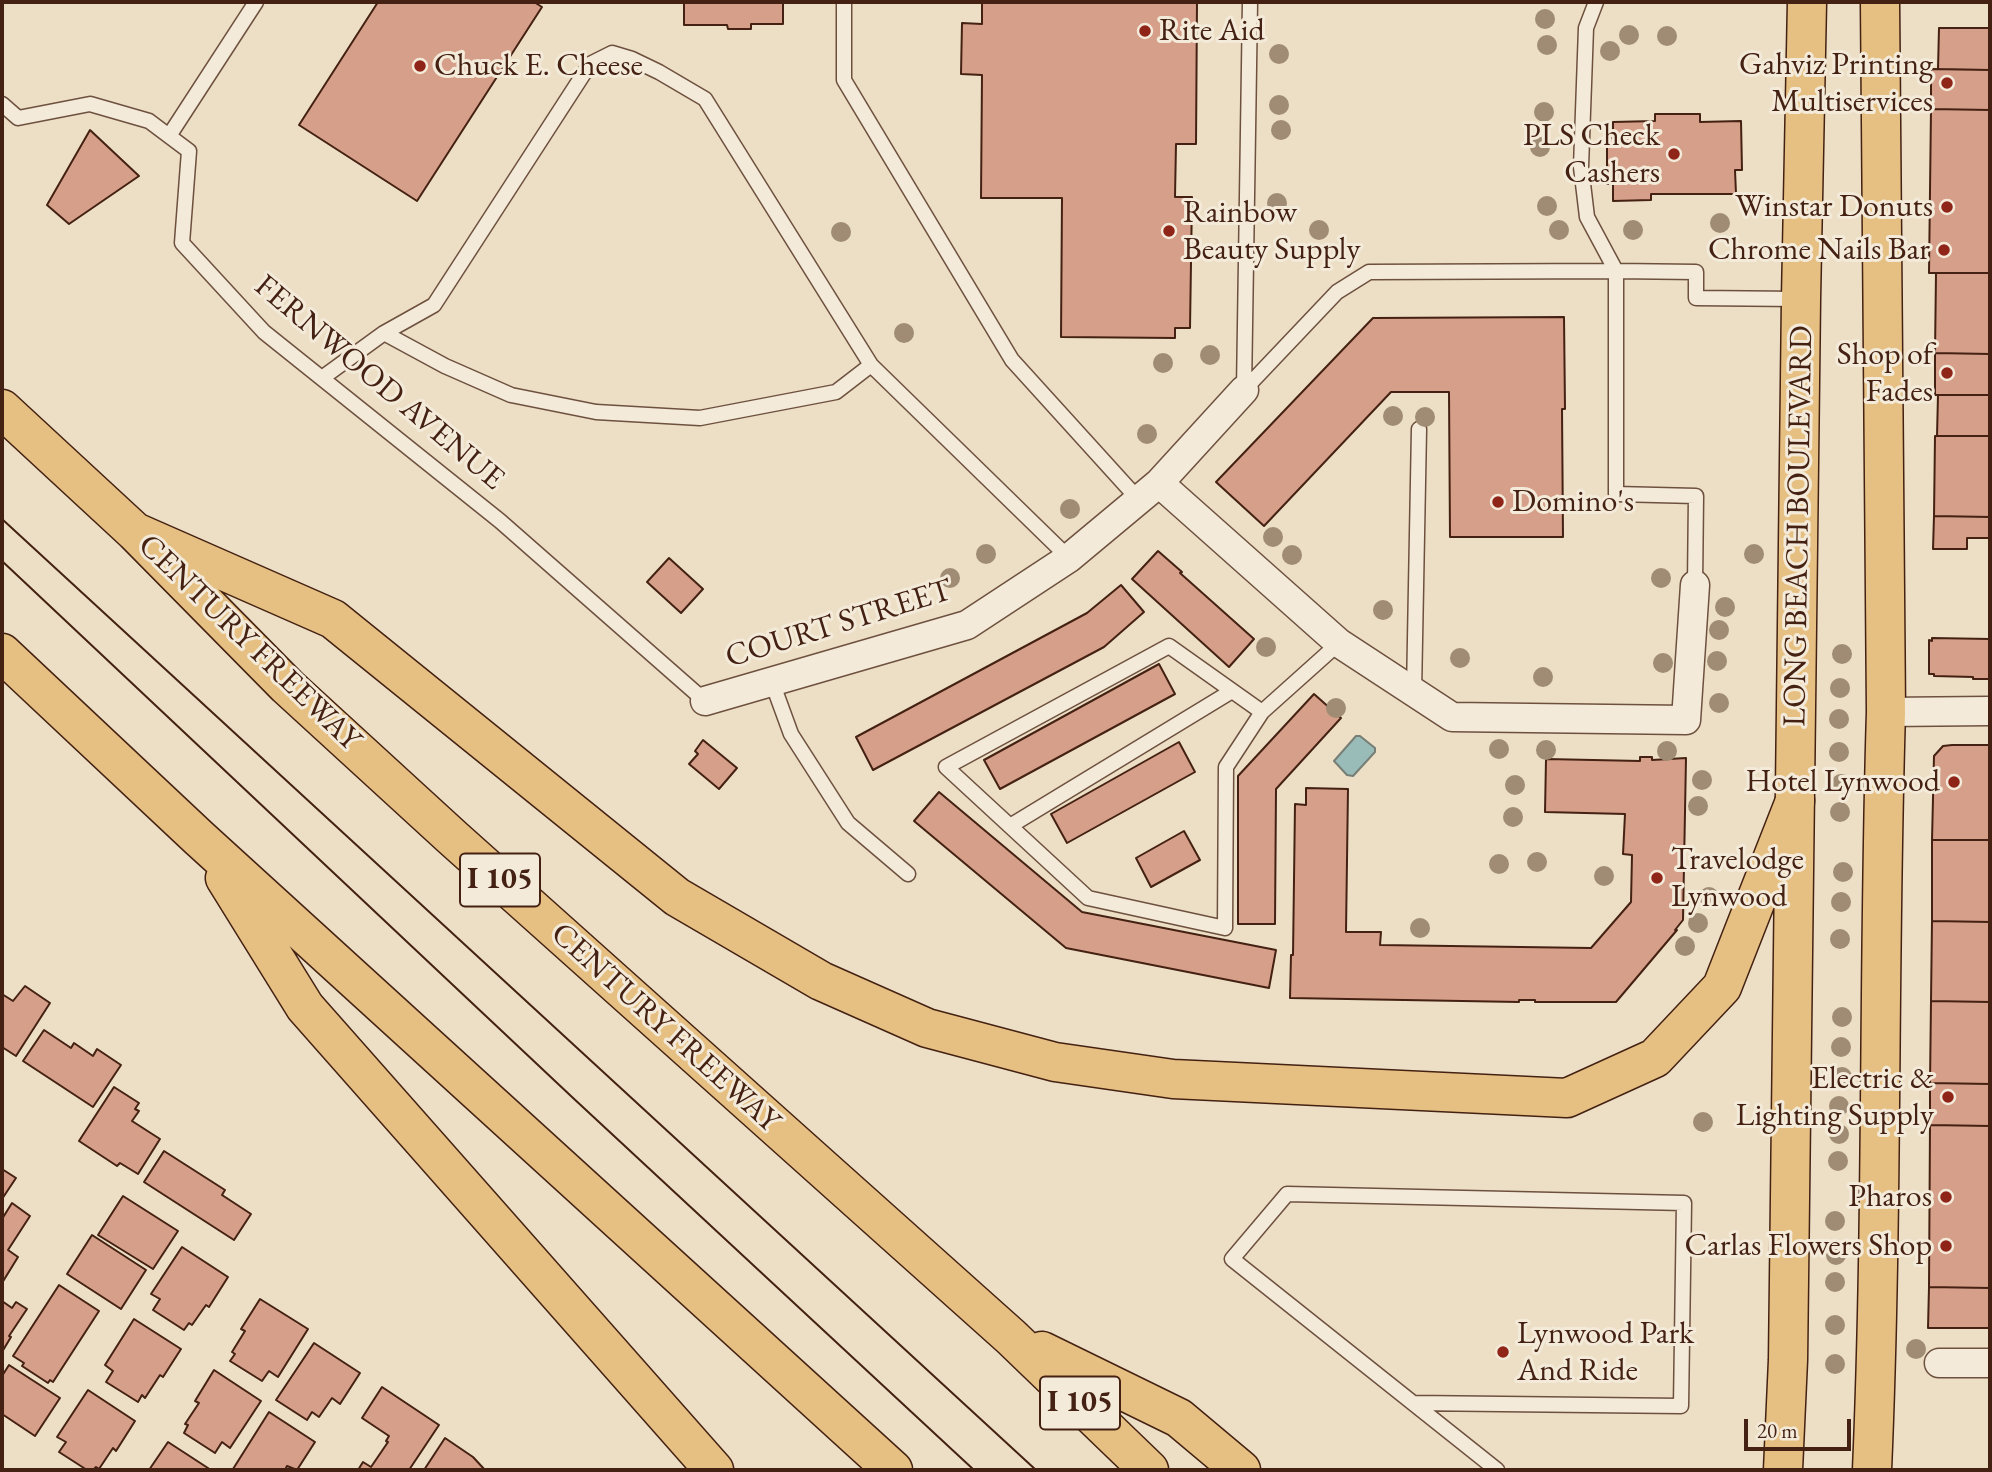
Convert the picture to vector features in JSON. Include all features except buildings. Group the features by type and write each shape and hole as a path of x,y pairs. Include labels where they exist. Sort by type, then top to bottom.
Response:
{"main road":[{"name":"LONG BEACH BOULEVARD","path":"1783,1470 1787,1360 1807,2"},
{"path":"1872,1470 1877,1362 1886,712 1880,2"},
{"name":"CENTURY FREEWAY","path":"2,409 135,532 287,686 474,857 1012,1337 1149,1470"},
{"path":"135,532 333,619 677,897 821,981 927,1028 1055,1062 1173,1079 1567,1098 1655,1058 1722,986 1795,801"},
{"path":"2,653 200,838 893,1470"},
{"path":"200,838 305,1007 714,1470"},
{"path":"1012,1337 1179,1418 1241,1470"}],"street":[{"name":"COURT STREET","path":"705,701 967,625 1069,558 1149,491 1244,390"},
{"path":"1149,491 1339,643 1452,717 1686,720 1695,585"},
{"path":"1886,712 1990,711"},
{"path":"1939,1363 1990,1363"}],"lane":[{"path":"169,136 256,2"},
{"path":"844,2 844,80 1012,360 1149,491"},
{"path":"1244,390 1250,2"},
{"path":"1596,2 1586,28 1581,167 1587,217 1616,271 1616,494 1696,496 1695,585"},
{"path":"322,378 384,333 434,305 590,64 612,53 650,67 705,99 871,365 1069,558"},
{"name":"FERNWOOD AVENUE","path":"2,104 18,118 90,104 149,121 188,151 182,243 264,332 500,521 705,701"},
{"path":"1244,390 1337,292 1369,272 1696,272 1696,298 1801,299"},
{"path":"384,333 445,366 511,395 609,413 700,418 836,392 871,365"},
{"path":"1414,692 1419,429"},
{"path":"1262,712 1169,646 946,767 1088,898 1224,928 1226,767 1262,712 1339,643"},
{"path":"772,682 791,734 848,823 908,874"},
{"path":"1010,826 1233,691"},
{"path":"1413,1403 1681,1406 1684,1203 1287,1194 1232,1259 1497,1470"}],"water":[{"path":"1356,736 1360,736 1375,748 1375,752 1353,776 1347,775 1334,761"}],"tram line":[{"path":"2,519 1036,1470"},
{"path":"2,561 572,1097 974,1470"}],"place":[{"name":"Rite Aid","path":"1145,31"},
{"name":"Chuck E. Cheese","path":"420,66"},
{"name":"Gahviz Printing Multiservices","path":"1947,83"},
{"name":"PLS Check Cashers","path":"1674,154"},
{"name":"Winstar Donuts","path":"1947,207"},
{"name":"Rainbow Beauty Supply","path":"1169,231"},
{"name":"Chrome Nails Bar","path":"1944,250"},
{"name":"Shop of Fades","path":"1947,373"},
{"name":"Domino's","path":"1498,502"},
{"name":"Hotel Lynwood","path":"1954,782"},
{"name":"Travelodge Lynwood","path":"1657,878"},
{"name":"Electric & Lighting Supply","path":"1948,1097"},
{"name":"Pharos","path":"1946,1197"},
{"name":"Carlas Flowers Shop","path":"1946,1246"},
{"name":"Lynwood Park And Ride","path":"1503,1352"}]}
